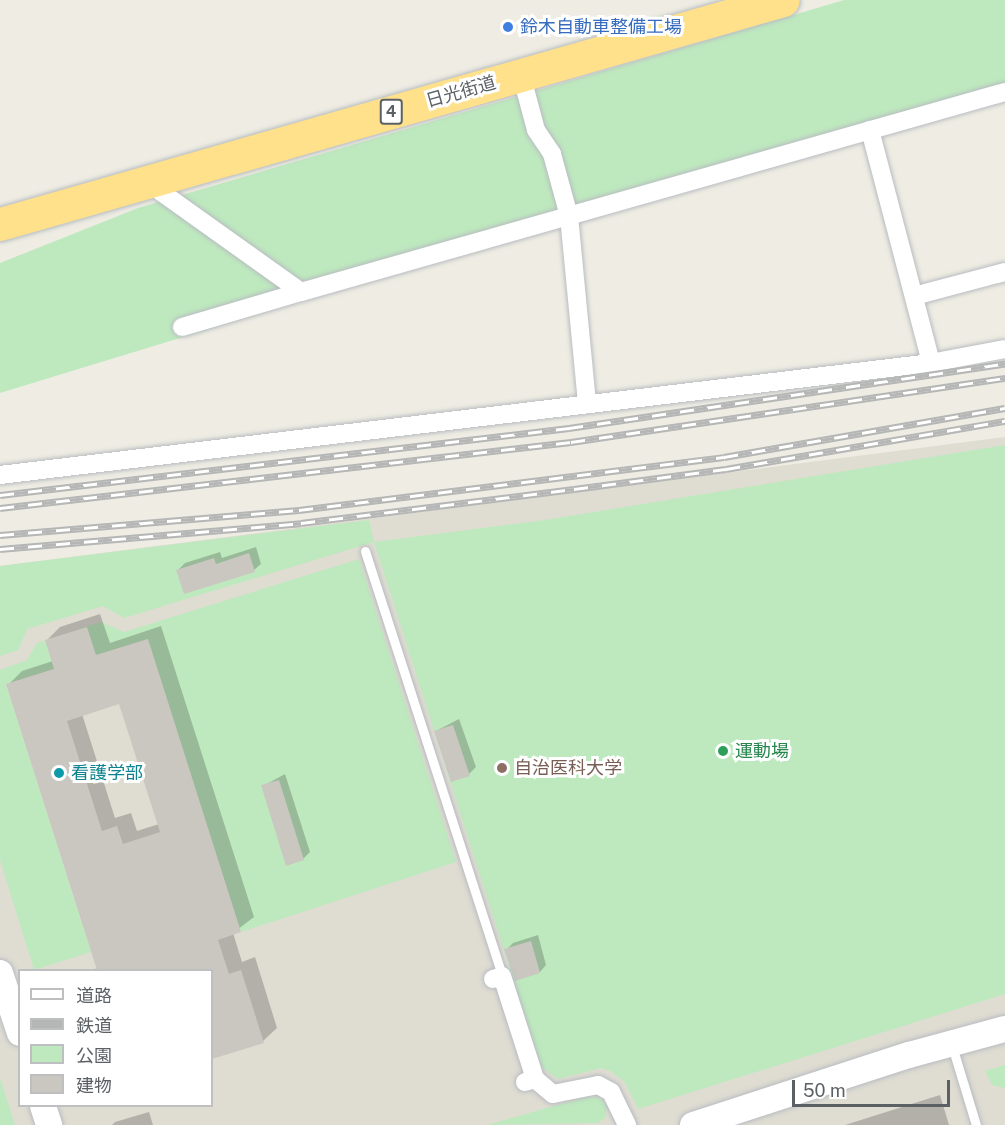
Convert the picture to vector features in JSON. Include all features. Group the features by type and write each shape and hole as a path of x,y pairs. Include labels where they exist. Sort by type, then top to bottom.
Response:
{"highway":[{"name":"日光街道","path":"0,224 783,0"}],"street":[{"path":"521,74 536,130 552,154 569,216 587,405"},
{"path":"182,327 1005,92"},
{"path":"870,130 931,363"},
{"path":"147,182 302,292"},
{"path":"914,296 1005,272"},
{"path":"0,475 931,363 1005,349"},
{"path":"0,973 18,1027"},
{"path":"498,978 530,1080 552,1094 598,1084 611,1092 627,1125"},
{"path":"693,1125 1005,1029"},
{"path":"43,1107 49,1125"}],"lane":[{"path":"365,551 498,978"},
{"path":"951,1044 976,1125"}],"shaded area":[{"name":"自治医科大学","path":"1005,437 1005,1125 0,1125 0,566"}],"green space":[{"path":"844,0 1005,0 1005,86 0,393 0,263 138,208"},
{"name":"運動場","path":"1005,445 1005,994 638,1109 624,1081 610,1071 601,1068 558,1079 541,1067 374,542 545,520"},
{"path":"369,520 374,542 124,618 103,606 27,629 18,650 0,656 0,566"},
{"path":"359,559 456,862 241,932 147,639 6,684 91,952 34,969 0,860 0,670 27,660 37,643 101,622 124,632"},
{"path":"1005,1065 1005,1088 992,1085 985,1071"},
{"path":"0,1078 15,1125 0,1125"},
{"path":"586,1097 599,1097 607,1106 605,1118 598,1123 487,1125"}],"building":[{"path":"249,553 255,572 184,594 176,570 214,558 216,564"},
{"name":"看護学部","path":"87,627 96,655 148,639 241,932 218,940 229,974 241,970 264,1043 213,1059 213,969 97,969 6,684 54,669 45,640","holes":["119,704 160,832 123,844 117,826 102,831 67,721"]},
{"path":"453,725 470,776 451,782 434,731"},
{"path":"279,780 304,860 286,866 261,785"},
{"path":"531,941 540,973 515,981 504,949"}],"railway":[{"path":"0,495 569,428 1005,364"},
{"path":"0,508 571,442 1005,378"},
{"path":"0,535 299,510 724,457 1005,408"},
{"path":"0,549 301,523 574,489 726,469 1005,421"}],"place":[{"name":"鈴木自動車整備工場","path":"508,27"},
{"name":"運動場","path":"723,751"},
{"name":"自治医科大学","path":"502,768"},
{"name":"看護学部","path":"59,773"}]}
